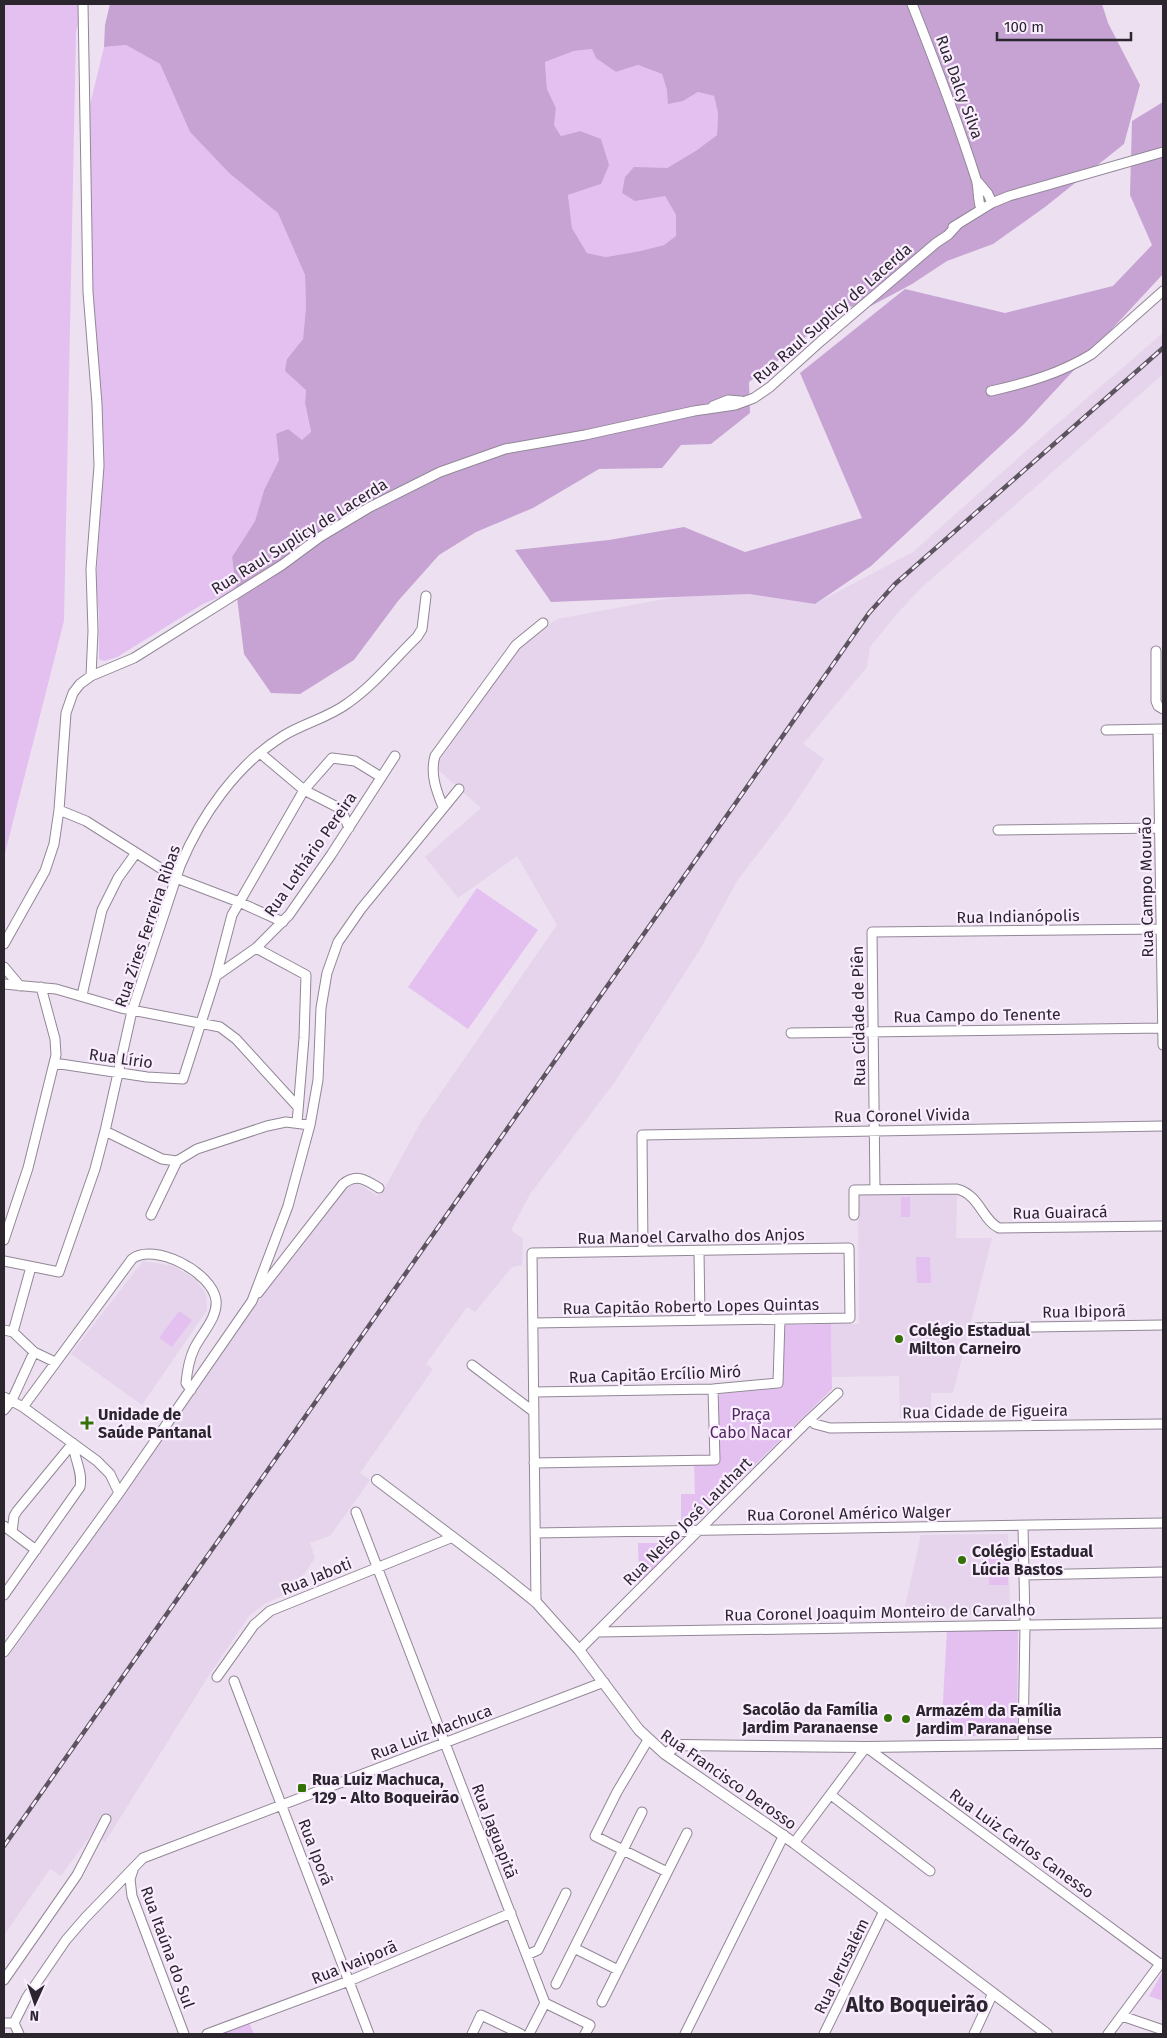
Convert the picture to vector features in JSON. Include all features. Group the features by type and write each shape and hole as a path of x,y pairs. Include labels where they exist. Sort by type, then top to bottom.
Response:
{"street":[{"path":"83,4 88,292 98,432 98,484 91,569 93,631 91,676"},
{"name":"Rua Dalcy Silva","path":"912,4 946,91 978,182 988,194 992,203"},
{"name":"Rua Raul Suplicy de Lacerda","path":"4,944 47,865 54,844 60,810 67,708 72,693 91,676 134,658 282,565 320,537 387,498 434,475 505,449 708,409 728,400 745,402 754,398 770,387 936,243 948,235 958,224 981,209 992,203 1002,200 1015,200 1029,192 1163,152"},
{"name":"Rua Dalcy Silva","path":"978,182 977,192 981,209"},
{"path":"991,391 1028,383 1080,361 1092,354 1163,291"},
{"name":"Rua Zires Ferreira Ribas","path":"31,1267 59,1272 87,1194 105,1131 132,1011 176,878 191,843 231,781 260,753 284,735 332,713 363,692 419,633 424,618 426,596"},
{"path":"443,807 433,774 432,767 435,756 516,645 543,623"},
{"path":"1156,651 1156,701 1158,706 1163,709"},
{"path":"1106,730 1162,727"},
{"name":"Rua Campo Mourão","path":"1162,727 1163,1045"},
{"path":"260,753 304,790 341,809 349,828"},
{"name":"Rua Lothário Pereira","path":"216,976 256,948 294,908 349,828 395,756"},
{"path":"200,1023 216,976 229,923 238,902 272,848 304,790 332,758 356,761 381,777"},
{"path":"252,1301 288,1206 310,1125 318,1080 322,999 332,956 338,942 357,914 459,789"},
{"path":"60,810 86,821 176,878 238,902 282,922"},
{"path":"998,830 1162,828"},
{"path":"82,995 102,910 118,878 136,852"},
{"name":"Rua Indianópolis","path":"872,932 1162,929"},
{"name":"Rua Cidade de Piên","path":"872,932 875,1190"},
{"path":"256,948 306,975 304,1038 297,1122"},
{"path":"4,967 20,986"},
{"path":"4,984 41,987 82,995 132,1011 220,1027 230,1033 298,1106"},
{"path":"4,1240 28,1168 56,1055 55,1039 41,987"},
{"name":"Rua Lírio","path":"54,1062 147,1078 183,1079 200,1023"},
{"name":"Rua Campo do Tenente","path":"791,1033 1163,1028"},
{"path":"151,1215 177,1161 197,1149 268,1126 297,1122 310,1125"},
{"name":"Rua Coronel Vivida","path":"643,1251 642,1135 1163,1126"},
{"path":"105,1131 162,1158 177,1161"},
{"path":"4,1652 119,1493 252,1301 343,1184 353,1178 359,1178 379,1188"},
{"name":"Rua Guairacá","path":"854,1215 854,1190 961,1190 977,1202 999,1228 1163,1226"},
{"name":"Rua Manoel Carvalho dos Anjos","path":"533,1323 532,1253 643,1251 849,1248 850,1318"},
{"path":"699,1251 700,1320"},
{"path":"23,1407 132,1259 143,1253 155,1254 176,1261 199,1274 213,1291 216,1300 212,1317 193,1350 190,1360 186,1383 191,1390"},
{"path":"4,1261 31,1267 8,1331 34,1352 55,1362"},
{"name":"Rua Capitão Roberto Lopes Quintas","path":"533,1323 850,1318"},
{"name":"Rua Capitão Ercílio Miró","path":"534,1392 713,1389 778,1383 780,1319"},
{"path":"533,1323 536,1602"},
{"name":"Rua Ibiporã","path":"976,1328 1163,1325"},
{"path":"4,1410 8,1398 34,1352"},
{"path":"472,1366 534,1412"},
{"path":"534,1463 714,1460 713,1389"},
{"name":"Rua Nelso José Lauthart","path":"579,1650 838,1393"},
{"path":"8,1398 104,1466 119,1493"},
{"name":"Rua Cidade de Figueira","path":"810,1419 815,1424 830,1428 1163,1424"},
{"path":"12,1532 14,1516 17,1511 73,1443"},
{"path":"4,1595 80,1487 82,1475 74,1456 73,1443"},
{"name":"Rua Francisco Derosso","path":"377,1480 536,1602 579,1650 630,1720 648,1740 665,1754 784,1835 1047,2034"},
{"name":"Rua Jaguapitã","path":"356,1512 545,2002"},
{"name":"Rua Coronel Américo Walger","path":"535,1533 1163,1523"},
{"path":"4,1526 36,1550"},
{"path":"1022,1526 1025,1625 1023,1745"},
{"name":"Rua Jaboti","path":"216,1677 254,1625 270,1611 453,1537"},
{"path":"1024,1575 1163,1572"},
{"name":"Rua Coronel Joaquim Monteiro de Carvalho","path":"598,1632 1163,1622"},
{"name":"Rua Iporã","path":"234,1681 369,2034"},
{"name":"Rua Luiz Machuca","path":"14,2022 28,1997 66,1940 133,1870 137,1863 148,1855 604,1682"},
{"path":"648,1740 617,1792 595,1836 667,1872"},
{"path":"665,1754 678,1744 866,1747 1163,1743"},
{"path":"794,1843 866,1747"},
{"name":"Rua Luiz Carlos Canesso","path":"866,1747 1162,1963"},
{"path":"831,1795 930,1870"},
{"path":"556,1984 642,1812"},
{"path":"4,1980 77,1875 106,1819"},
{"path":"602,2002 687,1833"},
{"path":"685,2034 784,1835"},
{"name":"Rua Itaúna do Sul","path":"133,1870 130,1880 132,1896 184,2034"},
{"path":"527,1955 538,1950 566,1893"},
{"name":"Rua Jerusalém","path":"824,2034 884,1911"},
{"name":"Rua Ivaiporã","path":"207,2034 349,1981 510,1913"},
{"path":"574,1948 618,1970"},
{"path":"1108,2034 1162,1963"},
{"path":"974,2034 994,1993"},
{"path":"529,2034 545,2002 590,2025 585,2034"},
{"path":"472,2034 482,2015 521,2034"},
{"path":"1122,2016 1163,2030"},
{"path":"4,2024 14,2022 19,2034"}],"shaded area":[{"path":"110,4 1102,4 1108,23 1140,85 1124,144 1045,207 993,244 947,261 912,284 871,306 839,307 787,354 749,382 750,413 711,444 681,445 662,468 599,469 533,508 476,532 439,555 398,601 354,660 300,694 271,693 244,654 232,557 255,521 264,490 279,460 276,434 288,429 302,440 311,432 305,403 306,390 285,371 287,359 303,339 306,307 305,275 278,213 229,173 190,132 160,64 126,45 104,47 105,25","holes":["592,49 596,58 616,72 638,65 662,74 667,90 668,104 683,101 698,92 714,96 718,113 717,135 697,150 667,168 634,167 625,177 622,193 635,201 665,196 676,215 676,236 664,245 606,257 587,253 572,228 568,195 601,184 609,165 601,139 580,131 561,136 554,125 556,108 547,89 545,62 574,51"]},
{"path":"1163,102 1163,274 1023,425 871,566 815,604 749,594 551,602 515,550 609,540 684,527 745,552 862,518 800,373 905,289 1005,313 1113,286 1152,245 1130,195 1132,121"},
{"path":"1163,333 1163,374 919,590 870,647 867,667 803,744 824,759 788,814 737,881 699,951 614,1083 530,1194 511,1230 523,1239 522,1265 512,1267 475,1312 467,1307 426,1364 433,1369 360,1473 370,1480 330,1536 310,1543 315,1558 291,1592 264,1604 249,1616 211,1672 105,1842 92,1833 61,1876 50,1869 4,1935 4,1663 257,1303 313,1227 348,1185 358,1184 378,1196 387,1184 422,1120 557,925 517,856 458,898 425,857 481,808 435,767 522,643 557,619 676,597 749,594 815,604 913,552 1043,436"},
{"name":"Colégio Estadual Milton Carneiro","path":"957,1191 956,1238 992,1238 953,1393 931,1393 931,1417 900,1418 899,1376 832,1377 831,1324 859,1324 858,1192"},
{"path":"143,1261 174,1266 196,1280 206,1294 207,1310 142,1405 71,1354"},
{"name":"Colégio Estadual Lúcia Bastos","path":"1008,1534 1010,1610 1006,1614 903,1615 921,1535"}],"green space":[{"path":"4,4 83,4 76,32 64,621 4,857"},
{"path":"126,45 160,64 190,132 229,173 278,212 305,275 306,307 303,339 287,359 306,390 305,403 311,433 302,440 276,434 279,460 264,490 255,521 232,557 236,590 203,604 117,657 104,661 99,659 99,613 96,583 102,490 102,411 92,302 89,109 104,47"},
{"path":"592,49 616,72 638,65 662,74 667,90 683,101 698,92 714,96 718,113 717,135 697,150 667,168 634,168 665,196 676,215 677,236 664,245 606,257 587,253 572,228 568,195 601,184 580,131 561,136 554,125 556,108 547,89 545,62 574,51"},
{"path":"477,888 538,930 468,1029 408,987"},
{"path":"901,1197 910,1197 910,1217 901,1217"},
{"path":"916,1257 930,1257 931,1283 917,1283"},
{"path":"179,1311 192,1320 172,1347 159,1338"},
{"name":"Praça Cabo Nacar","path":"831,1324 832,1389 696,1523 681,1523 681,1494 695,1494 694,1463 719,1463 719,1394 782,1388 785,1325"},
{"path":"638,1543 680,1543 639,1583"},
{"path":"989,1553 1008,1553 1008,1585 989,1585"},
{"path":"1018,1629 1017,1736 941,1736 947,1630"},
{"path":"1163,1971 1163,2001 1149,1996"},
{"path":"249,2022 254,2034 218,2034"}],"railway":[{"path":"4,1846 869,613 895,584 1163,348"}],"place":[{"name":"Colégio Estadual Milton Carneiro","path":"899,1339"},
{"name":"Unidade de Saúde Pantanal","path":"87,1423"},
{"name":"Colégio Estadual Lúcia Bastos","path":"962,1560"},
{"name":"Sacolão da Família Jardim Paranaense","path":"888,1718"},
{"name":"Armazém da Família Jardim Paranaense","path":"906,1719"},
{"name":"Rua Luiz Machuca, 129 - Alto Boqueirão","path":"302,1788"}],"district":[{"name":"Alto Boqueirão","path":"917,2005"}]}
